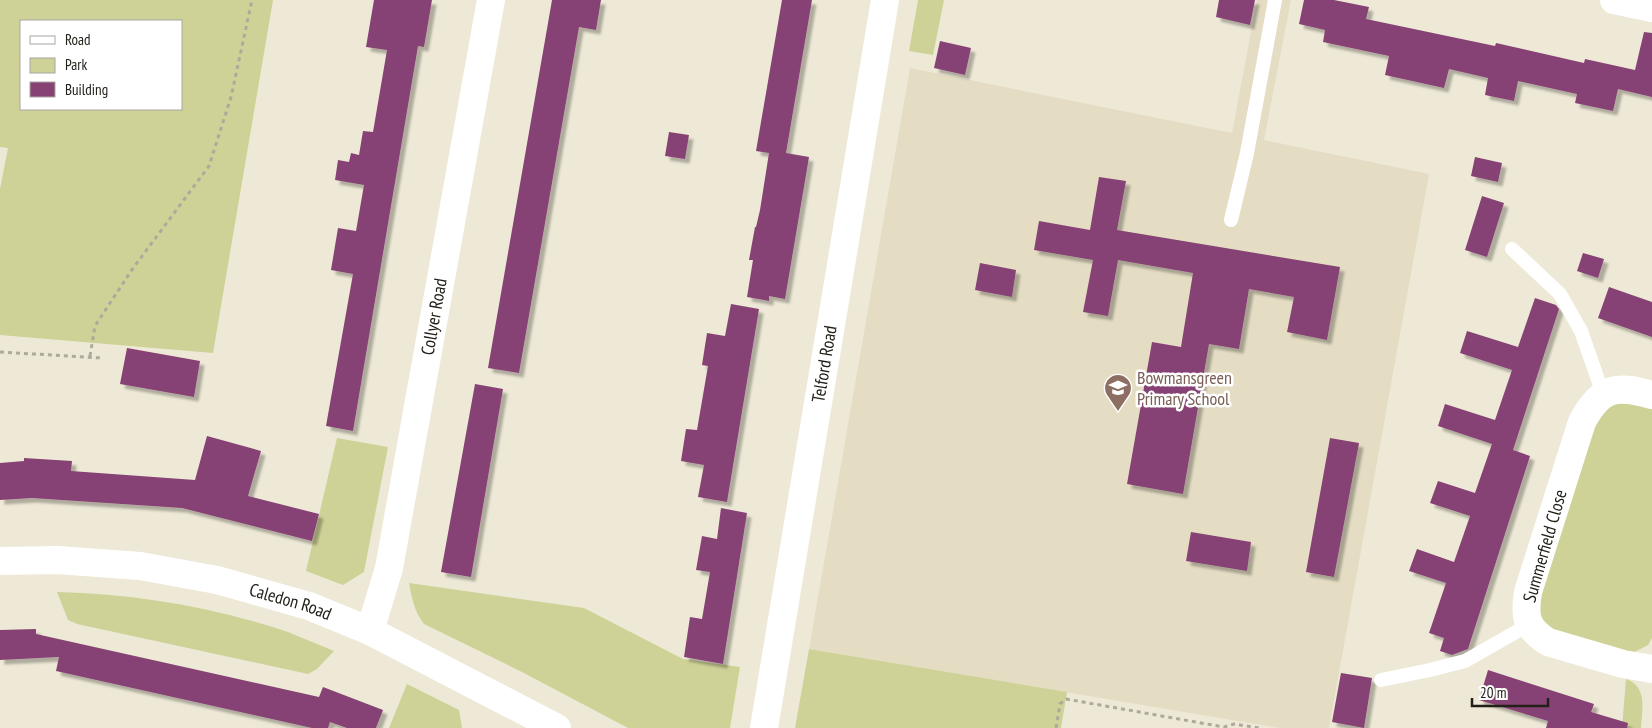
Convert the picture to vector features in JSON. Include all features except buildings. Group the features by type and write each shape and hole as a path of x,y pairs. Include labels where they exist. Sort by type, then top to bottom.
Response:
{"street":[{"name":"Collyer Road","path":"370,630 389,568 491,0"},
{"name":"Telford Road","path":"764,728 886,0"},
{"path":"1614,0 1652,8"},
{"path":"1603,394 1620,389 1635,390 1652,395"},
{"name":"Summerfield Close","path":"1603,394 1591,405 1579,431 1528,592 1526,618 1538,636 1548,642 1623,664 1652,669"},
{"name":"Caledon Road","path":"0,561 57,560 140,566 217,580 309,606 370,630 518,719 557,728"}],"lane":[{"path":"1231,220 1247,153 1275,0"},
{"path":"1512,249 1560,294 1582,330 1603,394"},
{"path":"1381,680 1465,661 1530,624"}],"path":[{"path":"90,356 95,326 131,271 209,166 231,97 252,0"},
{"path":"0,352 102,358"},
{"path":"1056,728 1060,704 1066,699 1224,727 1234,724 1259,728"}],"shaded area":[{"name":"Bowmansgreen Primary School","path":"1257,0 1291,0 1264,140 1429,174 1329,728 1280,728 809,649 910,68 1232,133"}],"green space":[{"path":"0,0 273,0 213,353 0,335 0,189 8,148 0,147"},
{"path":"918,0 944,0 933,55 909,51"},
{"path":"1610,399 1652,404 1652,638 1648,645 1627,656 1550,635 1539,621 1537,592 1588,429"},
{"path":"337,438 388,447 364,572 343,585 306,571"},
{"path":"409,583 584,608 683,659 740,667 730,728 628,728 522,672 424,624 412,599"},
{"path":"57,592 145,599 232,615 288,632 334,651 317,669 308,674 77,624 68,620"},
{"path":"809,649 1067,692 1061,728 795,728"},
{"path":"1626,679 1638,687 1641,693 1641,728 1622,728"},
{"path":"407,684 459,710 462,728 389,728"}],"place":[{"name":"Bowmansgreen Primary School","path":"1118,412"}]}
